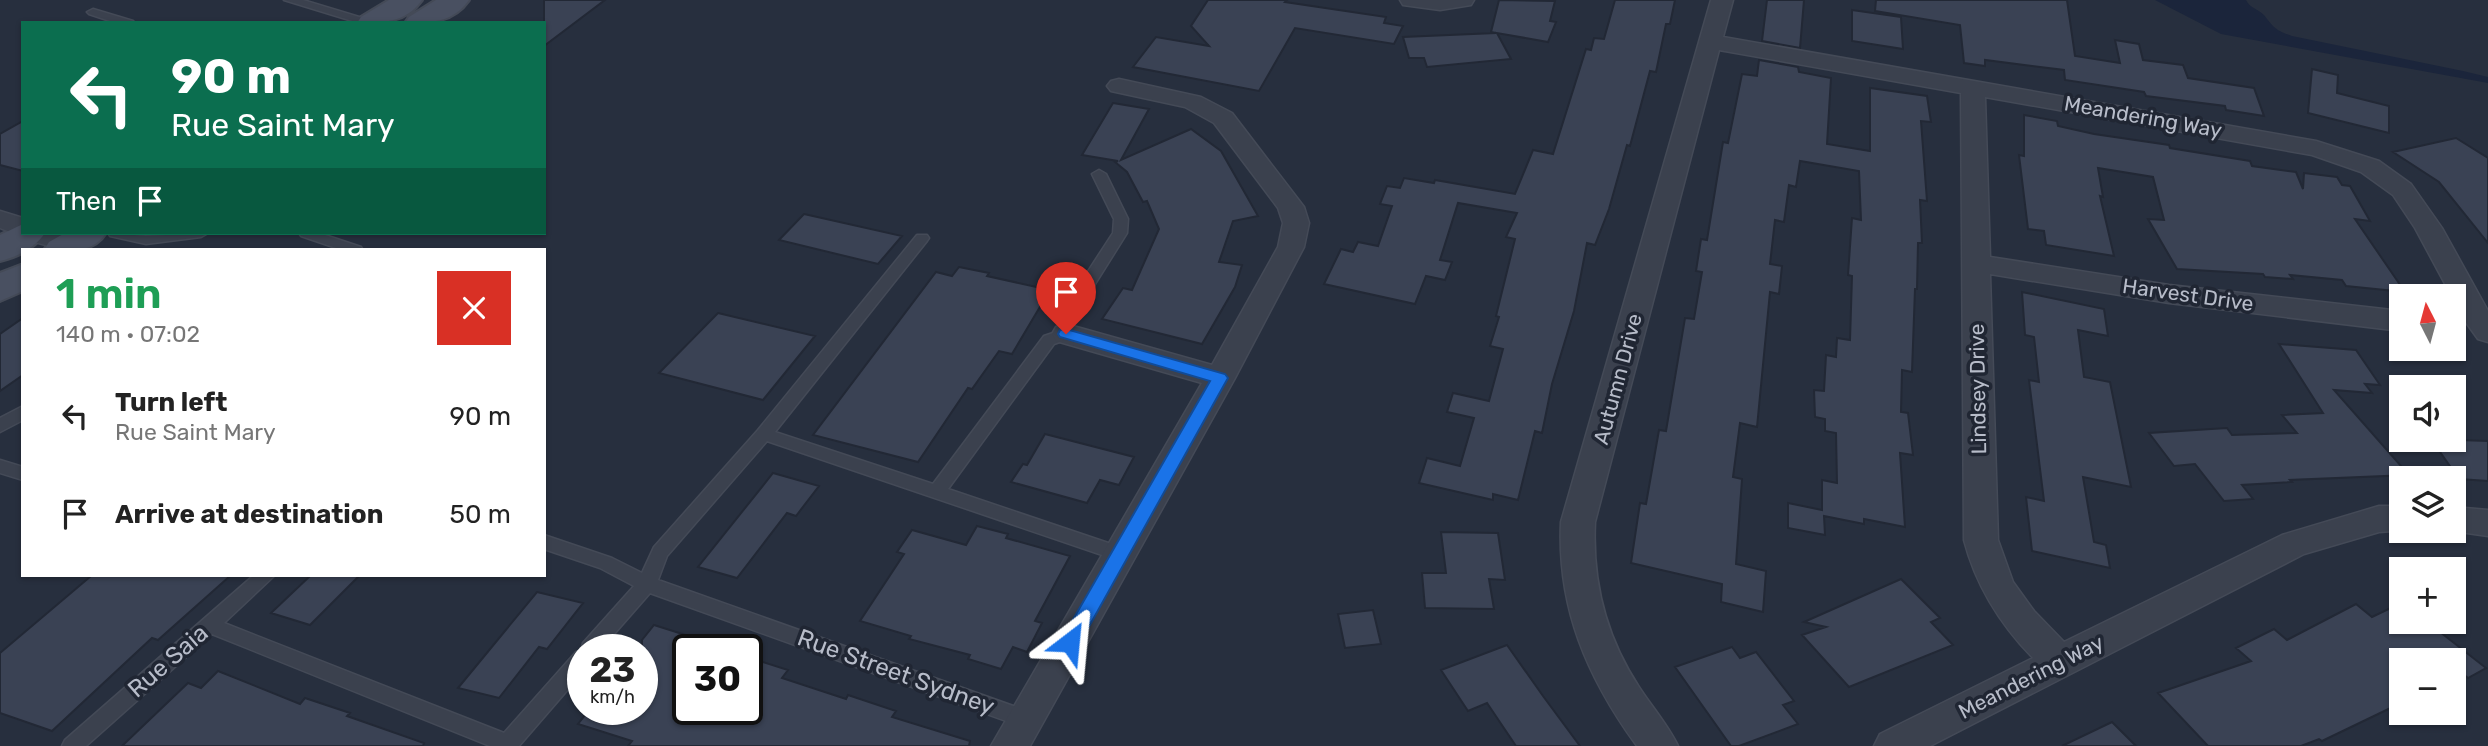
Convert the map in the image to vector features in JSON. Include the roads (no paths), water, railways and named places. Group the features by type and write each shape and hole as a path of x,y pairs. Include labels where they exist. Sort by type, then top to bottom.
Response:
{"street":[{"path":"375,21 408,0"},
{"path":"422,21 455,0"},
{"path":"1411,0 1440,5 1463,0"},
{"name":"Autumn Drive","path":"1659,746 1614,683 1598,646 1579,585 1574,553 1578,523 1722,0"},
{"name":"Meandering Way","path":"1711,41 2316,148 2356,161 2385,176 2405,194 2487,331"},
{"path":"1010,746 1220,378 1291,247 1296,223 1292,207 1223,118 1193,102 1119,86"},
{"name":"Lindsey Drive","path":"1973,88 1981,540 1985,560 2008,605 2037,640 2061,662"},
{"path":"0,219 21,227"},
{"path":"0,250 25,235"},
{"path":"41,235 73,244"},
{"name":"Harvest Drive","path":"1975,263 2169,294 2389,320"},
{"path":"0,289 21,276"},
{"path":"2466,328 2487,331"},
{"path":"1066,334 1220,378"},
{"name":"Meandering Way","path":"1894,746 2294,544 2379,519 2389,519"},
{"path":"2466,521 2488,523"}],"lane":[{"path":"290,0 365,21"},
{"path":"93,12 122,21"},
{"path":"936,492 1049,340 1066,334 1067,316 1120,233 1121,219 1099,174"},
{"path":"73,244 107,235"},
{"path":"123,235 146,240 185,235"},
{"path":"331,236 352,248"},
{"path":"603,634 647,584 660,552 764,434 922,238"},
{"path":"133,248 146,240"},
{"path":"0,426 21,413"},
{"path":"764,434 1120,554"},
{"path":"0,466 21,473"},
{"name":"Rue Street Sydney","path":"546,542 606,562 647,584 1026,719"},
{"name":"Rue Saia","path":"72,746 264,577"},
{"path":"208,625 507,745 567,676"}],"water":[{"path":"2155,0 2246,0 2275,28 2292,36 2463,71 2488,77 2488,83 2221,34"}]}
